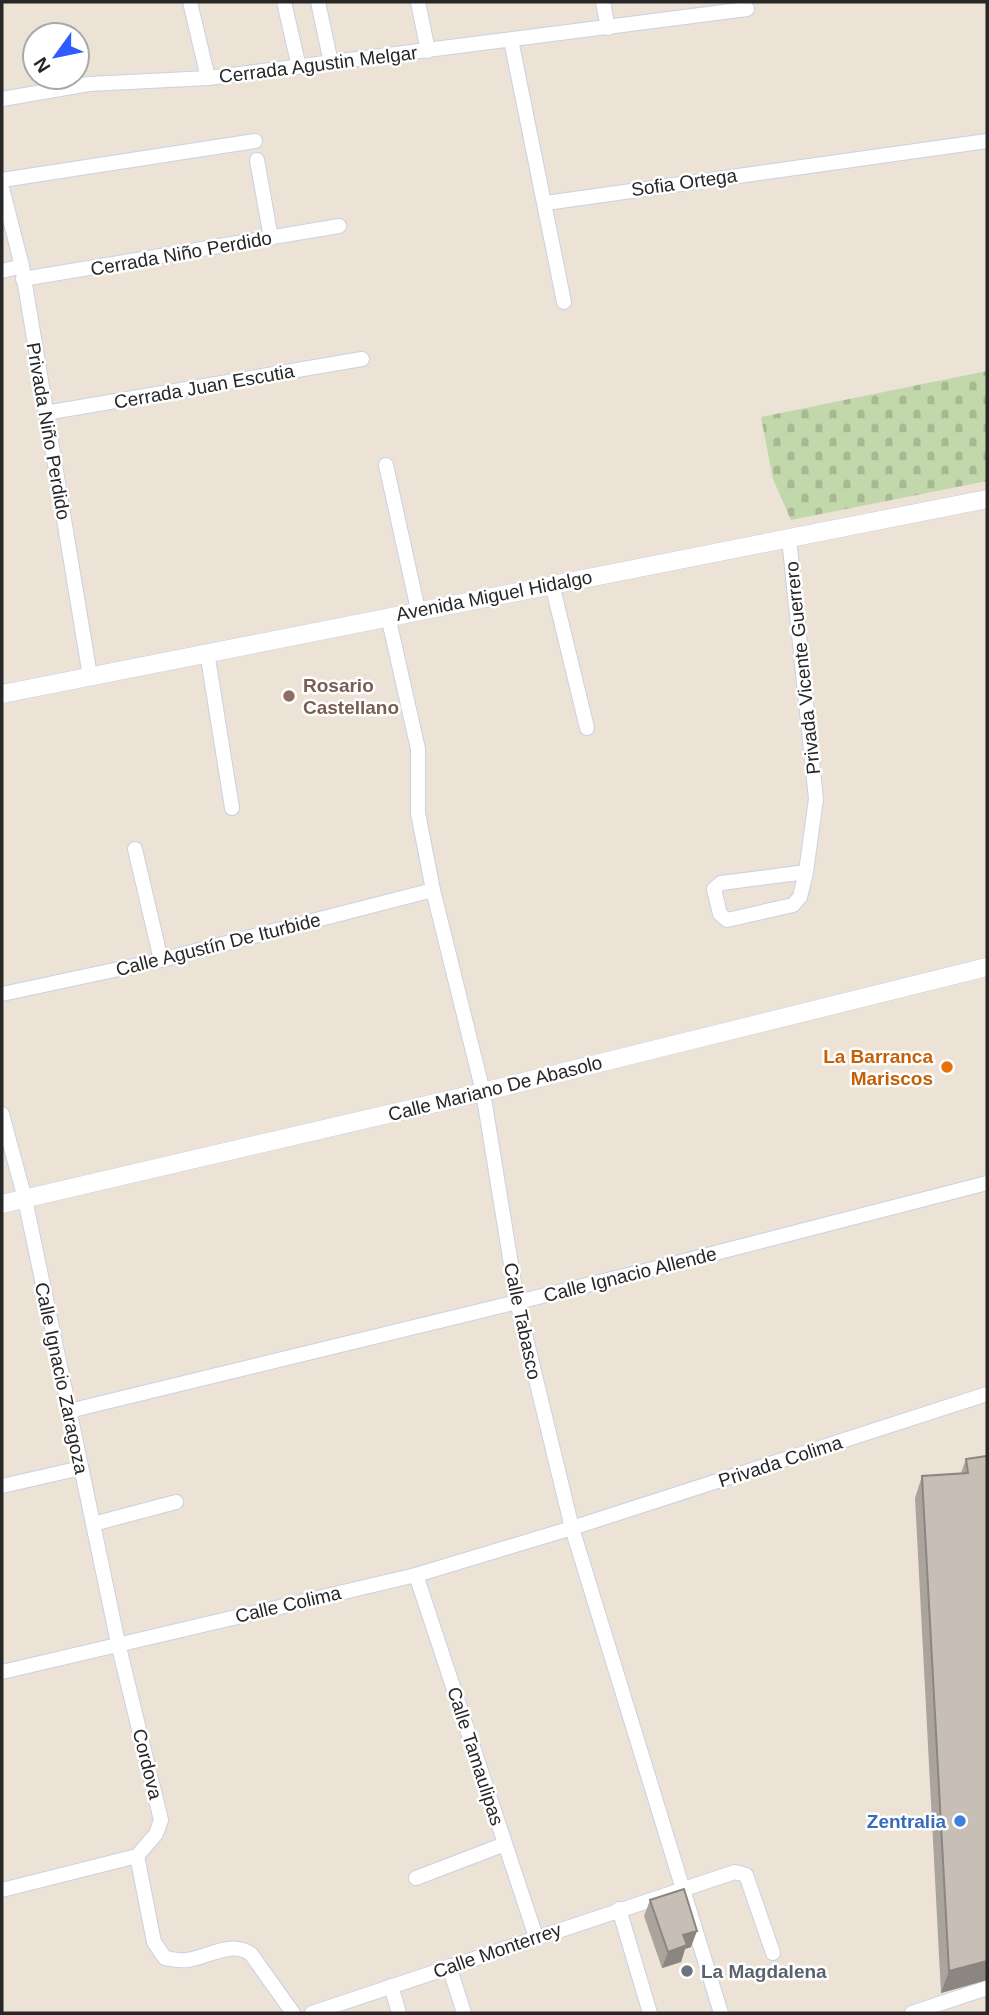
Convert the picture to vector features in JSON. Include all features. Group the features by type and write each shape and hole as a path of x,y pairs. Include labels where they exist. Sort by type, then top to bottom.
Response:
{"street":[{"path":"190,2 208,78"},
{"path":"284,2 299,67"},
{"path":"318,2 331,63"},
{"path":"418,2 428,51"},
{"path":"603,2 608,28"},
{"name":"Cerrada Agustin Melgar","path":"2,99 89,84 208,78 747,9"},
{"path":"511,40 565,302"},
{"path":"2,180 255,141"},
{"name":"Sofia Ortega","path":"546,203 987,141"},
{"path":"257,160 271,238"},
{"name":"Privada Niño Perdido","path":"3,195 23,273 90,676"},
{"name":"Cerrada Niño Perdido","path":"2,271 23,273 339,226"},
{"name":"Cerrada Juan Escutia","path":"45,413 362,359"},
{"path":"386,465 418,610"},
{"name":"Avenida Miguel Hidalgo","path":"2,694 987,499"},
{"name":"Privada Vicente Guerrero","path":"789,538 816,799 806,872 800,897 793,905 727,920 720,914 716,885 806,872"},
{"path":"552,584 587,728"},
{"name":"Calle Tabasco","path":"388,616 418,749 418,813 433,890 483,1092 517,1301 572,1528 721,2013"},
{"path":"207,652 232,808"},
{"path":"135,849 161,960"},
{"name":"Calle Agustín De Iturbide","path":"2,993 161,960 433,890"},
{"name":"Calle Mariano De Abasolo","path":"2,1204 483,1092 987,967"},
{"name":"Calle Ignacio Zaragoza","path":"2,1114 24,1199 118,1643"},
{"name":"Calle Ignacio Allende","path":"69,1411 987,1183"},
{"name":"Privada Colima","path":"572,1528 987,1394"},
{"path":"2,1486 81,1468"},
{"path":"93,1524 176,1502"},
{"name":"Calle Colima","path":"2,1672 416,1575 572,1528"},
{"name":"Calle Tamaulipas","path":"416,1575 536,1937"},
{"name":"Cordova","path":"118,1643 161,1821 156,1834 137,1856"},
{"path":"416,1878 505,1844"},
{"path":"2,1890 137,1856 154,1942 165,1958 185,1961 231,1948 243,1948 251,1954 293,2013"},
{"name":"Calle Monterrey","path":"319,2012 449,1966 735,1872 746,1875 773,1953"},
{"path":"619,1909 650,2013"},
{"path":"449,1966 464,2013"},
{"path":"391,1986 399,2013"},
{"path":"914,2013 987,1988"}],"green space":[{"path":"987,371 987,481 791,520 773,479 761,417"}],"building":[{"name":"Zentralia","path":"987,1456 987,1961 949,1971 922,1476 968,1473 966,1459"},
{"path":"684,1889 697,1931 683,1935 687,1945 668,1952 650,1900"}],"place":[{"name":"Rosario Castellano","path":"289,696"},
{"name":"La Barranca Mariscos","path":"947,1067"},
{"name":"Zentralia","path":"960,1821"},
{"name":"La Magdalena","path":"687,1971"}]}
